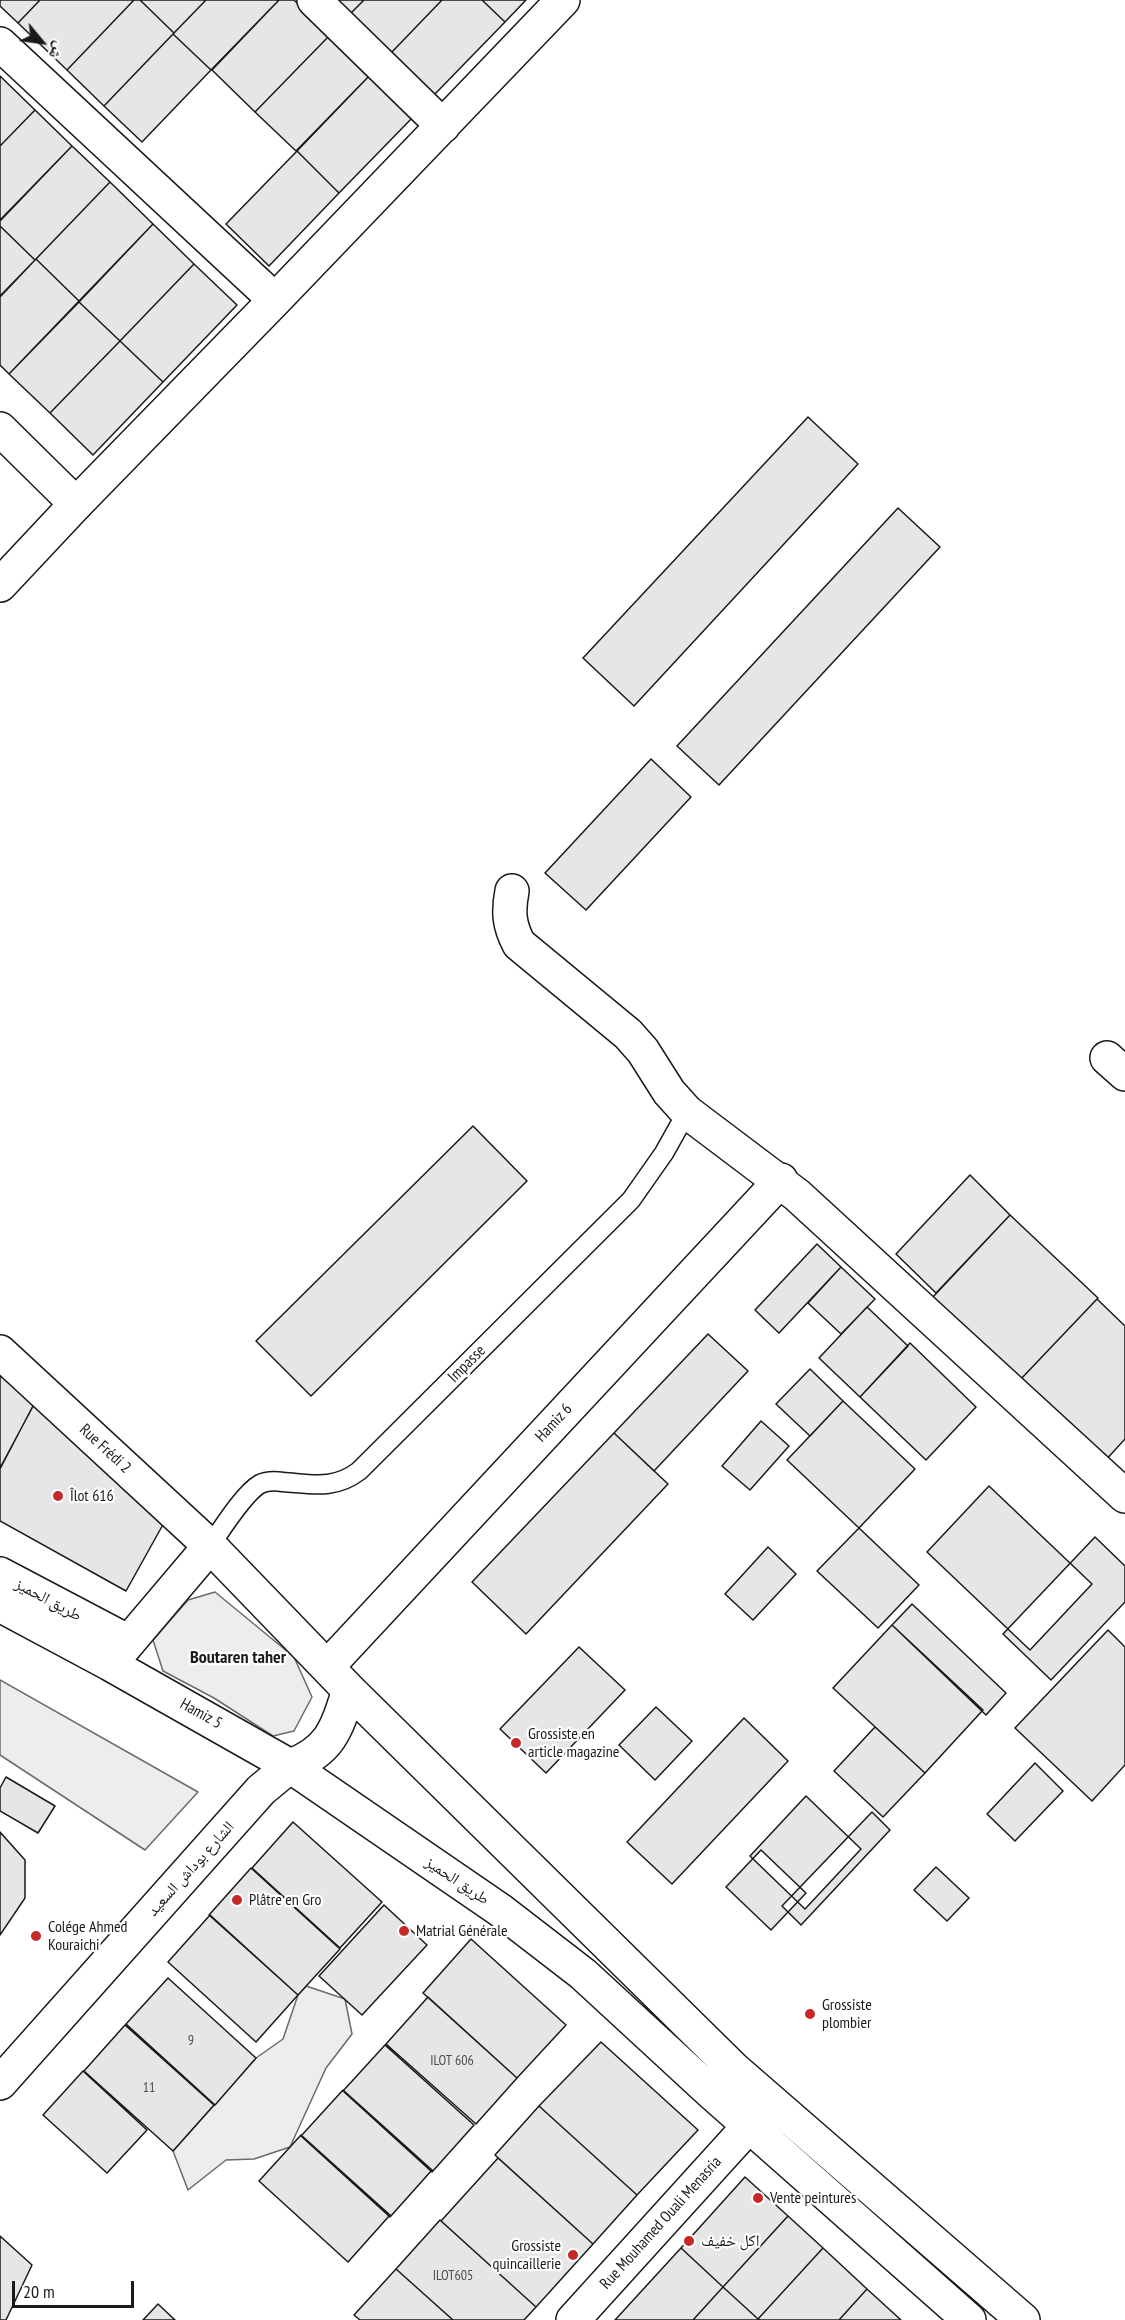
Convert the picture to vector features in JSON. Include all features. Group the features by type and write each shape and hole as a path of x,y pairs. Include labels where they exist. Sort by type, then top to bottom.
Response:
{"street":[{"path":"314,0 443,126"},
{"path":"0,585 563,0"},
{"path":"0,44 275,300"},
{"path":"0,429 76,504"},
{"path":"512,891 508,909 510,927 519,944 628,1034 643,1051 669,1092 687,1112 781,1180 1125,1496"},
{"name":"Hamiz 6","path":"338,1678 781,1180"},
{"name":"Rue Frédi 2","path":"0,1352 210,1546"},
{"path":"120,1653 210,1546 338,1678 734,2068 1023,2320"},
{"name":"طريق الحميز","path":"0,1574 120,1653"},
{"name":"طريق الحميز","path":"0,1605 120,1653"},
{"name":"Hamiz 5","path":"120,1653 290,1766"},
{"name":"الشارع بوداش السعيد","path":"0,2083 261,1790 290,1766 308,1760 329,1741 339,1724 338,1678"},
{"name":"طريق الحميز","path":"290,1766 500,1910 583,1974 749,2126 969,2320"},
{"name":"Rue Mouhamed Ouali Menasria","path":"573,2320 749,2126"}],"lane":[{"name":"Impasse","path":"210,1546 249,1494 261,1484 274,1481 327,1485 346,1481 359,1471 632,1200 664,1153 687,1112"}],"shaded area":[{"path":"215,1592 294,1657 312,1697 294,1731 273,1736 214,1698 163,1671 153,1640 188,1600"},
{"path":"0,1680 198,1792 145,1850 0,1755"},
{"path":"306,1986 345,1999 352,2034 326,2068 290,2147 254,2159 226,2160 188,2190 173,2151 256,2058 283,2039 298,1995"}],"building":[{"path":"0,0 40,0 18,23 0,6"},
{"path":"40,0 134,0 67,70 18,23"},
{"path":"134,0 140,0 174,33 104,106 67,70"},
{"path":"140,0 206,0 174,33"},
{"path":"206,0 279,0 211,70 173,34"},
{"path":"279,0 294,0 330,35 255,112 212,70"},
{"path":"336,0 364,0 350,14"},
{"path":"364,0 442,0 391,53 350,14"},
{"path":"442,0 482,0 505,22 434,95 391,53"},
{"path":"482,0 526,0 505,22"},
{"path":"173,34 211,70 142,142 104,106"},
{"path":"330,35 371,74 296,151 255,112"},
{"path":"371,74 414,116 339,193 297,151"},
{"path":"0,76 35,110 0,146"},
{"path":"35,110 72,146 0,221 0,146"},
{"path":"72,146 110,182 35,260 0,226 0,220"},
{"path":"297,151 339,193 269,266 226,224"},
{"path":"110,182 153,224 79,301 36,259"},
{"path":"153,224 194,264 120,341 79,302"},
{"path":"0,226 35,260 0,297"},
{"path":"36,259 79,301 9,374 0,365 0,296"},
{"path":"194,264 237,305 163,382 120,341"},
{"path":"79,302 120,341 50,413 9,374"},
{"path":"120,341 163,382 93,455 50,413"},
{"path":"808,417 858,464 634,706 583,658"},
{"path":"898,508 940,547 719,785 677,746"},
{"path":"651,759 691,797 586,910 545,873"},
{"path":"473,1126 527,1181 311,1396 256,1341"},
{"path":"970,1175 1010,1215 936,1293 896,1254"},
{"path":"1010,1215 1098,1298 1019,1381 932,1298"},
{"path":"817,1244 841,1267 779,1333 755,1310"},
{"path":"841,1267 875,1299 841,1334 808,1303"},
{"path":"1097,1299 1125,1326 1125,1439 1104,1462 1019,1381"},
{"path":"867,1307 908,1346 860,1397 819,1358"},
{"path":"708,1334 748,1371 654,1471 614,1433"},
{"path":"910,1343 976,1407 926,1460 860,1397"},
{"path":"810,1369 843,1401 810,1436 776,1404"},
{"path":"0,1376 38,1397 0,1468"},
{"path":"843,1401 915,1469 859,1528 787,1460"},
{"path":"35,1402 165,1521 126,1591 0,1521 0,1469"},
{"path":"761,1421 789,1446 750,1490 722,1466"},
{"path":"614,1433 668,1484 526,1634 472,1582"},
{"path":"989,1486 1092,1584 1030,1650 927,1552"},
{"path":"859,1528 919,1585 878,1628 817,1571"},
{"path":"1095,1537 1125,1566 1125,1602 1051,1680 1003,1634"},
{"path":"768,1547 796,1574 753,1620 725,1594"},
{"path":"912,1604 1006,1693 986,1715 892,1625"},
{"path":"892,1625 983,1710 925,1773 833,1688"},
{"path":"1108,1630 1125,1647 1125,1765 1092,1801 1015,1728"},
{"path":"579,1647 625,1690 546,1773 500,1729"},
{"path":"656,1707 692,1741 655,1780 619,1745"},
{"path":"744,1718 788,1761 672,1884 627,1842"},
{"path":"875,1727 925,1773 883,1817 834,1771"},
{"path":"1035,1763 1063,1791 1015,1841 987,1814"},
{"path":"6,1777 55,1806 38,1833 0,1811 0,1788"},
{"path":"806,1796 861,1849 805,1909 750,1856"},
{"path":"872,1812 890,1830 801,1925 782,1906"},
{"path":"293,1822 382,1902 340,1948 252,1868"},
{"path":"0,1832 25,1860 25,1898 0,1935"},
{"path":"761,1850 806,1893 771,1930 726,1887"},
{"path":"936,1867 969,1898 947,1921 914,1890"},
{"path":"251,1868 340,1949 298,1995 209,1915"},
{"path":"384,1905 427,1945 362,2015 319,1976"},
{"path":"210,1915 298,1995 256,2042 168,1962"},
{"path":"471,1939 566,2025 517,2078 423,1993"},
{"path":"168,1978 256,2058 215,2105 126,2024"},
{"path":"428,1997 517,2078 476,2124 386,2044"},
{"path":"125,2025 214,2105 173,2151 84,2071"},
{"path":"601,2042 698,2130 637,2195 539,2106"},
{"path":"385,2045 474,2125 432,2172 343,2091"},
{"path":"83,2071 147,2130 107,2173 43,2115"},
{"path":"343,2090 432,2170 390,2217 301,2136"},
{"path":"539,2106 637,2195 593,2244 495,2155"},
{"path":"301,2135 390,2215 348,2262 259,2181"},
{"path":"498,2158 593,2244 536,2307 441,2221"},
{"path":"745,2177 788,2216 723,2287 681,2248"},
{"path":"788,2216 823,2248 758,2319 723,2287"},
{"path":"440,2220 536,2307 524,2320 453,2320 396,2269"},
{"path":"0,2236 32,2265 6,2320 0,2320"},
{"path":"681,2248 723,2287 693,2320 615,2320"},
{"path":"823,2248 867,2289 839,2320 758,2319"},
{"path":"396,2269 453,2320 360,2320 354,2315"},
{"path":"723,2287 758,2319 693,2320"},
{"path":"867,2289 901,2320 839,2320"},
{"path":"158,2304 175,2320 143,2320"}],"place":[{"name":"Îlot 616","path":"58,1496"},
{"name":"Grossiste en article magazine","path":"516,1743"},
{"name":"Plâtre en Gro","path":"237,1900"},
{"name":"Matrial Générale","path":"404,1931"},
{"name":"Colége Ahmed Kouraichi","path":"36,1936"},
{"name":"Grossiste plombier","path":"810,2014"},
{"name":"Vente peintures","path":"758,2198"},
{"name":"اكل خفيف","path":"689,2241"},
{"name":"Grossiste quincaillerie","path":"573,2255"}],"district":[{"name":"Boutaren taher","path":"238,1658"}]}
